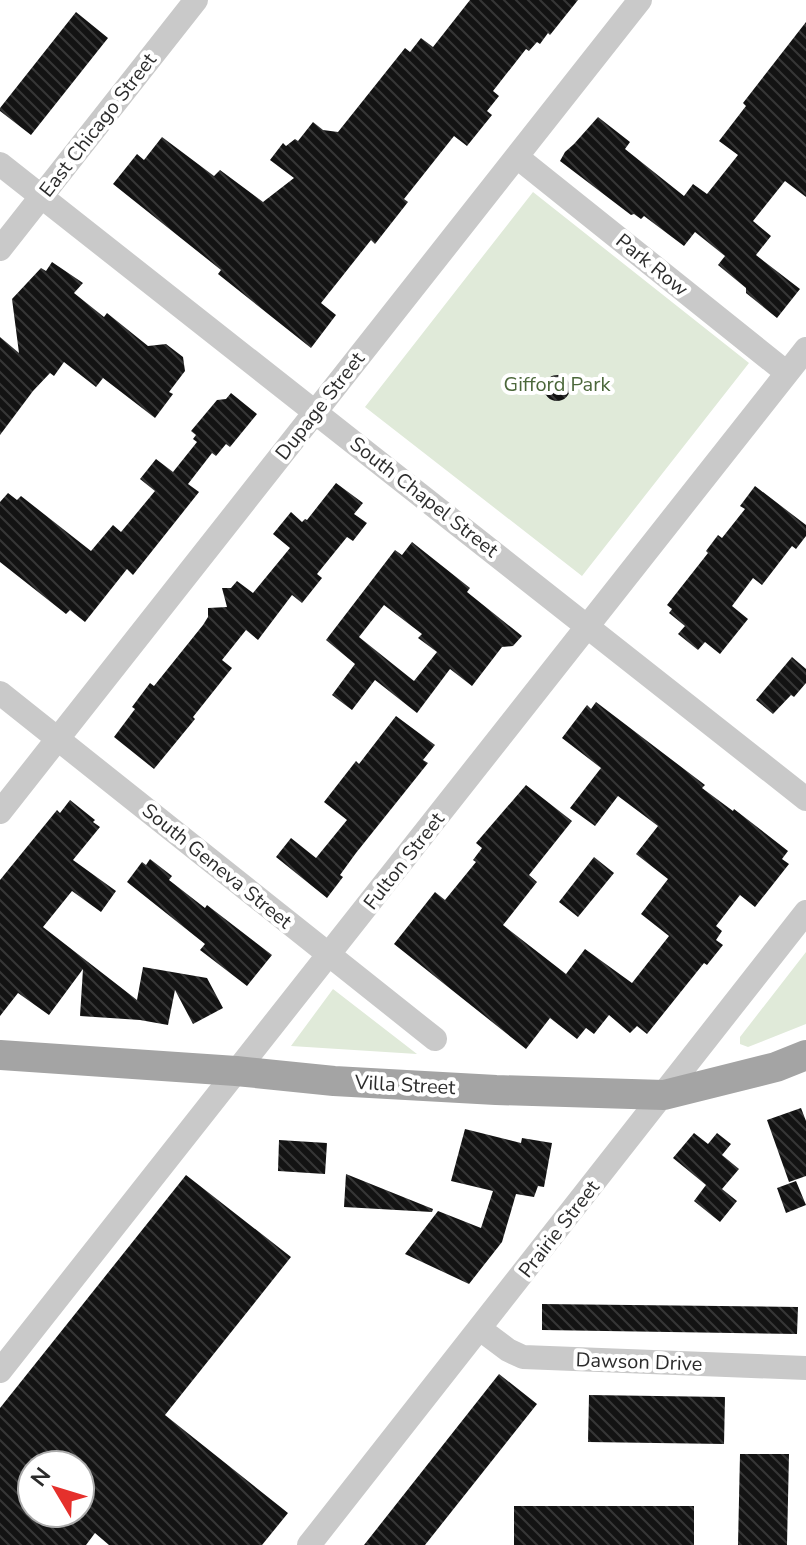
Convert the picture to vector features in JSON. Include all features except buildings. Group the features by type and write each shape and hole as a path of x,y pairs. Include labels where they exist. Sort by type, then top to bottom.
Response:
{"main road":[{"name":"Villa Street","path":"0,1055 334,1081 664,1095 776,1067 806,1055"}],"street":[{"name":"East Chicago Street","path":"0,249 196,0"},
{"name":"Dupage Street","path":"0,812 640,0"},
{"name":"Park Row","path":"517,157 787,373"},
{"name":"South Chapel Street","path":"0,164 806,799"},
{"name":"Fulton Street","path":"0,1371 806,349"},
{"name":"South Geneva Street","path":"0,693 435,1039"},
{"name":"Prairie Street","path":"309,1545 806,912"},
{"name":"Dawson Drive","path":"480,1329 523,1357 806,1368"}],"green space":[{"name":"Gifford Park","path":"533,192 749,363 582,576 365,407"},
{"path":"806,952 806,1024 748,1047 740,1044 740,1037"},
{"path":"333,989 417,1054 291,1046"}]}
